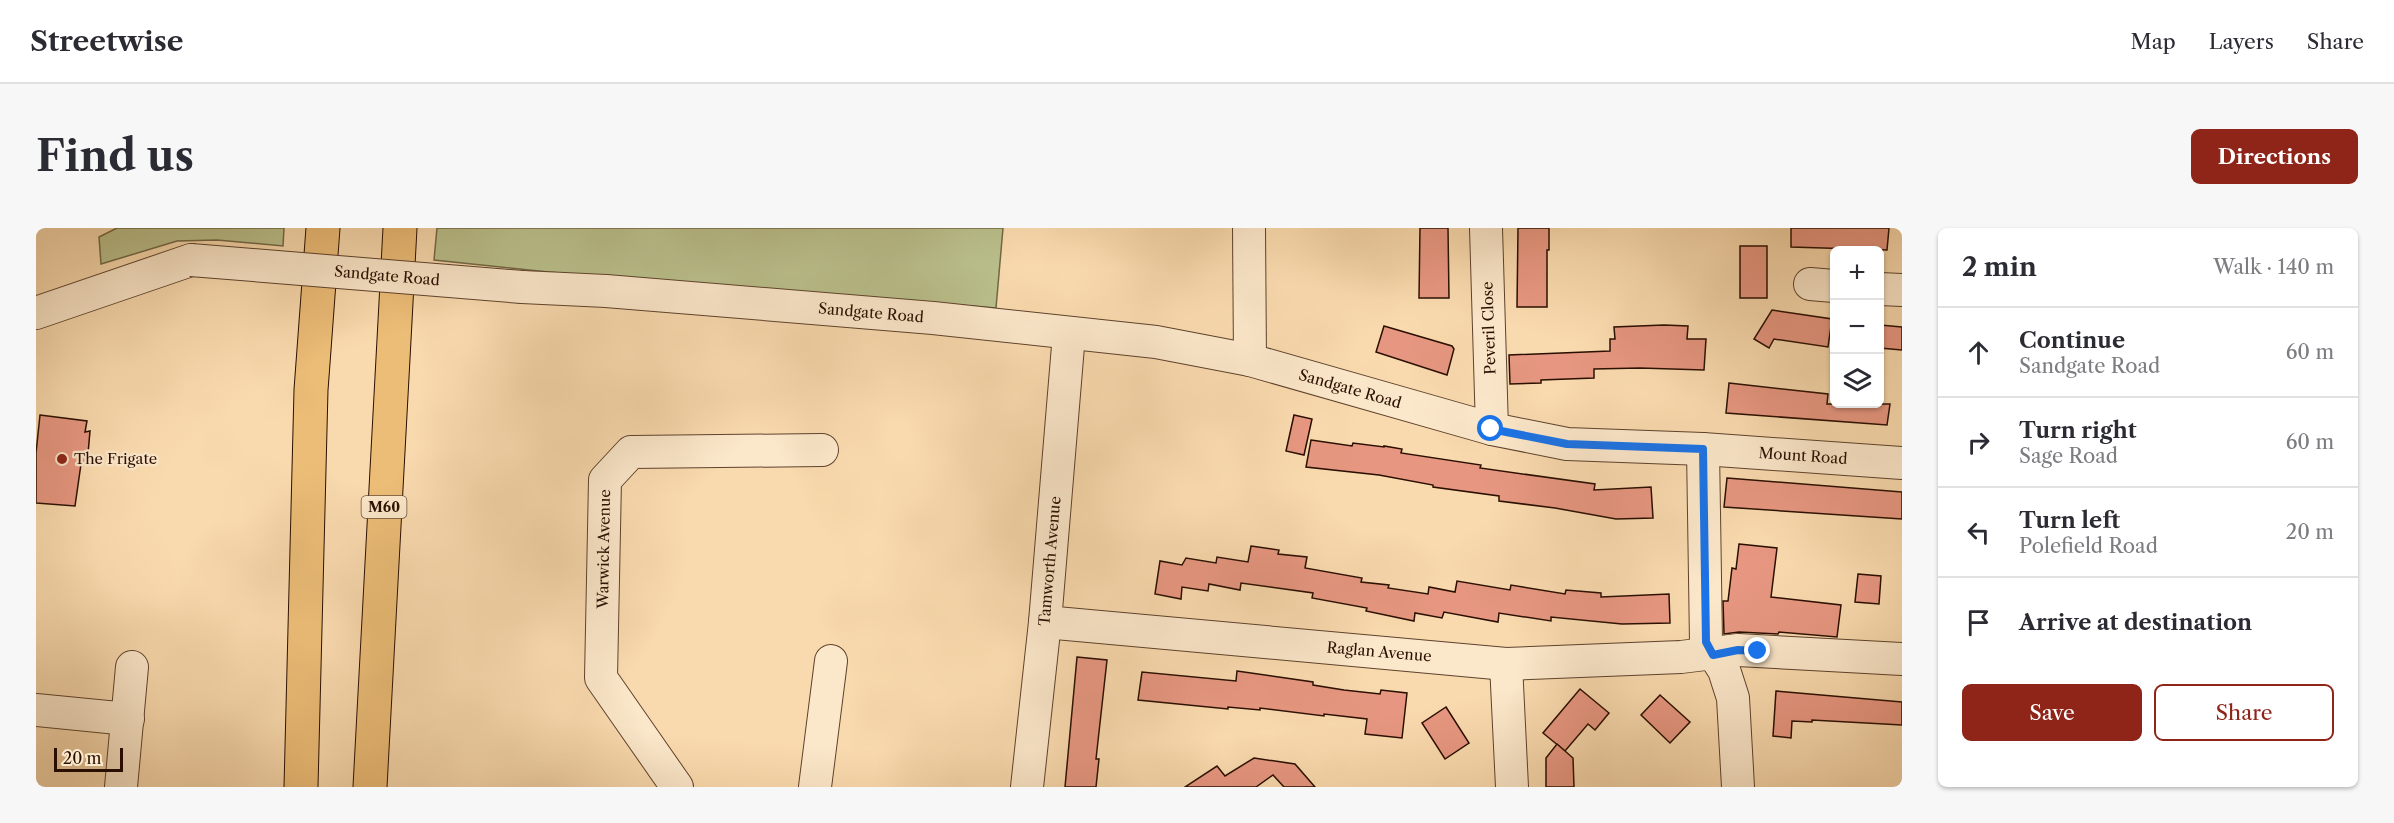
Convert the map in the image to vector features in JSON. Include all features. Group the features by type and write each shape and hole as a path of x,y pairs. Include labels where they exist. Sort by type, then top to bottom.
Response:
{"highway":[{"path":"301,787 311,390 323,228"},
{"name":"M60","path":"370,787 400,228"}],"street":[{"path":"1249,228 1250,360"},
{"name":"Peveril Close","path":"1486,228 1491,429"},
{"name":"Sandgate Road","path":"36,313 191,260 522,287 606,291 933,318 1156,342 1250,360 1491,429 1567,444 1703,449"},
{"path":"1884,289 1902,290"},
{"name":"Tamworth Avenue","path":"1027,787 1046,622 1069,334"},
{"path":"1703,449 1706,642 1730,681 1738,787"},
{"name":"Mount Road","path":"1703,449 1902,463"},
{"name":"Warwick Avenue","path":"677,787 601,678 605,480 631,452 822,450"},
{"name":"Raglan Avenue","path":"1046,622 1506,664 1713,655 1738,650 1902,659"},
{"path":"815,787 831,661"},
{"path":"1506,664 1512,787"},
{"path":"121,787 132,667"},
{"path":"36,710 128,719"}],"green space":[{"path":"117,228 284,228 283,246 217,240 177,241 101,264 99,237"},
{"path":"437,228 1003,228 996,308 548,272 434,260"}],"building":[{"path":"1420,228 1448,228 1449,298 1419,298"},
{"path":"1518,228 1549,228 1547,307 1517,307"},
{"path":"1791,228 1889,228 1887,250 1884,250 1884,246 1791,247"},
{"path":"1740,246 1767,246 1767,298 1740,298"},
{"path":"1772,310 1830,319 1828,347 1774,339 1769,348 1754,339"},
{"path":"1884,325 1902,327 1902,350 1884,348"},
{"path":"1384,326 1452,346 1454,349 1447,375 1376,352"},
{"path":"1688,326 1687,339 1706,339 1704,370 1594,369 1594,378 1510,384 1509,355 1610,351 1610,339 1615,339 1614,327"},
{"path":"1729,383 1828,394 1827,404 1830,404 1830,408 1884,408 1884,404 1890,404 1887,425 1726,413"},
{"name":"The Frigate","path":"40,415 87,421 85,432 90,431 87,465 81,464 75,506 36,503 36,453"},
{"path":"1294,415 1312,419 1304,455 1286,451"},
{"path":"1311,440 1352,446 1353,443 1402,449 1401,453 1481,465 1480,468 1595,484 1594,490 1651,487 1653,518 1616,519 1499,501 1499,496 1433,487 1433,485 1379,475 1306,467"},
{"path":"1727,478 1902,492 1902,519 1724,507"},
{"path":"1739,544 1777,548 1771,597 1841,605 1837,637 1779,632 1778,634 1739,632 1724,634 1723,601 1728,601 1732,568 1736,569"},
{"path":"1251,546 1279,550 1278,554 1307,557 1305,568 1362,578 1361,582 1389,585 1388,588 1428,594 1429,587 1455,592 1457,581 1510,590 1511,585 1565,594 1566,590 1601,593 1601,597 1669,594 1670,623 1622,624 1551,617 1551,621 1499,613 1498,622 1444,612 1442,618 1415,613 1414,621 1366,611 1367,608 1312,598 1313,593 1241,583 1240,590 1209,584 1208,591 1182,587 1181,599 1155,594 1160,561 1182,565 1186,558 1216,563 1217,557 1248,562"},
{"path":"1858,574 1881,576 1879,604 1855,602"},
{"path":"1077,657 1107,660 1096,759 1099,759 1096,787 1065,787"},
{"path":"1237,671 1313,682 1313,685 1344,690 1380,694 1381,690 1407,693 1402,738 1365,734 1367,719 1260,708 1260,710 1228,707 1228,709 1138,700 1142,672 1236,681"},
{"path":"1580,689 1609,713 1595,730 1588,724 1565,751 1543,733"},
{"path":"1776,691 1902,702 1902,725 1792,721 1791,738 1773,736"},
{"path":"1660,695 1690,722 1670,743 1641,715"},
{"path":"1446,707 1469,743 1445,759 1422,723"},
{"path":"1557,744 1573,758 1574,787 1546,787 1546,758"},
{"path":"1254,758 1295,764 1315,787 1284,787 1273,775 1256,787 1185,787 1217,766 1225,776"}],"place":[{"name":"The Frigate","path":"62,459"}],"route":[{"path":"1491,429 1567,444 1703,449 1706,642 1713,655 1738,650 1758,651"}]}
